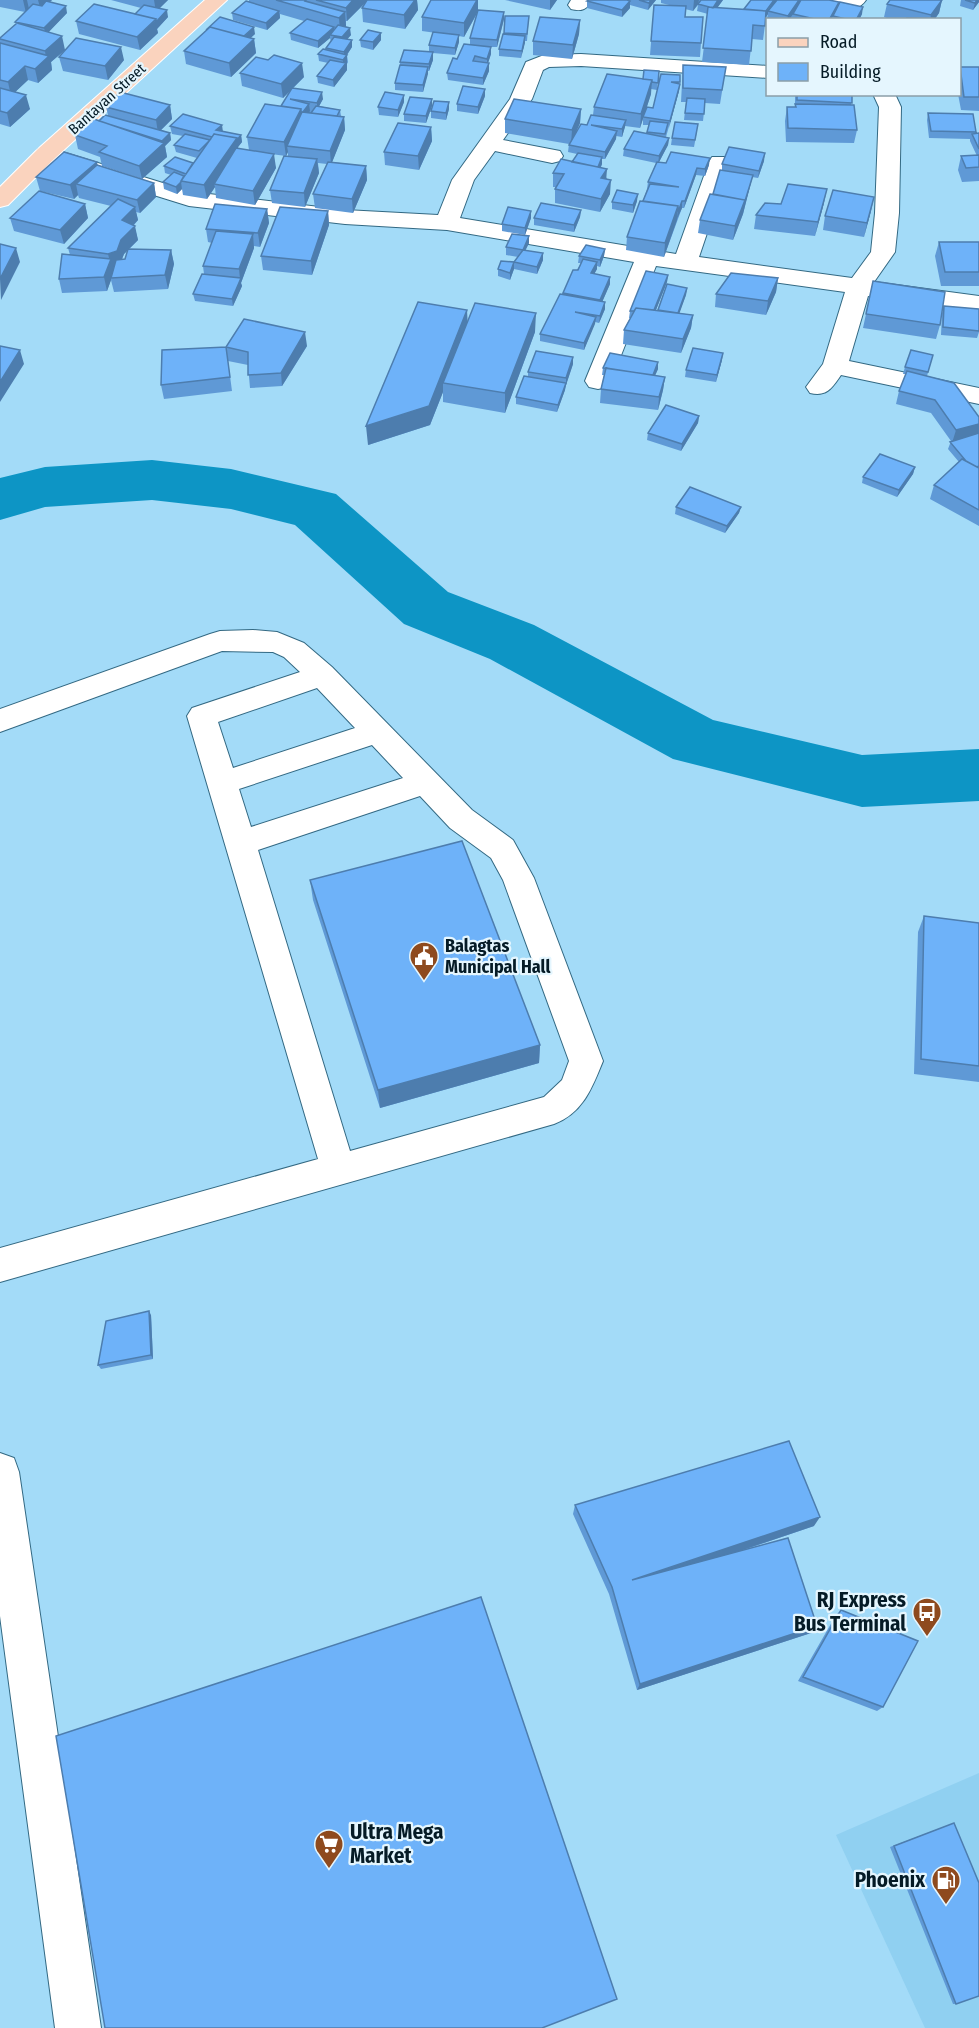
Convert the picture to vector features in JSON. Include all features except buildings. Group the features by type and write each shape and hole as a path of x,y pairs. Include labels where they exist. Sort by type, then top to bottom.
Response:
{"main road":[{"name":"Bantayan Street","path":"0,200 46,154 217,0"}],"street":[{"path":"811,0 832,5 849,4 856,0"},
{"path":"447,223 463,180 491,144 521,99 534,67 544,61 581,60 766,72"},
{"path":"819,387 835,366 859,286 883,252 887,213 890,107 885,96"},
{"path":"491,144 552,156"},
{"path":"46,154 189,199 345,217 447,223 648,257 979,304"},
{"path":"685,262 720,162"},
{"path":"598,381 648,257"},
{"path":"835,366 979,396"},
{"path":"0,721 220,641 277,642 294,650 322,675 460,819 502,849 518,878 586,1061 575,1089 554,1109 0,1265"},
{"path":"322,675 202,716 339,1170"},
{"path":"222,783 377,732"},
{"path":"240,843 426,783"},
{"path":"0,1472 3,1514 78,2028"}],"shaded area":[{"path":"979,1773 979,2028 925,2028 836,1835"}],"waterway":[{"path":"0,499 45,487 152,480 231,489 315,509 426,608 512,642 696,741 862,781 979,775"}],"place":[{"name":"Balagtas Municipal Hall","path":"424,982"},
{"name":"RJ Express Bus Terminal","path":"927,1638"},
{"name":"Ultra Mega Market","path":"329,1870"},
{"name":"Phoenix","path":"946,1906"}]}
